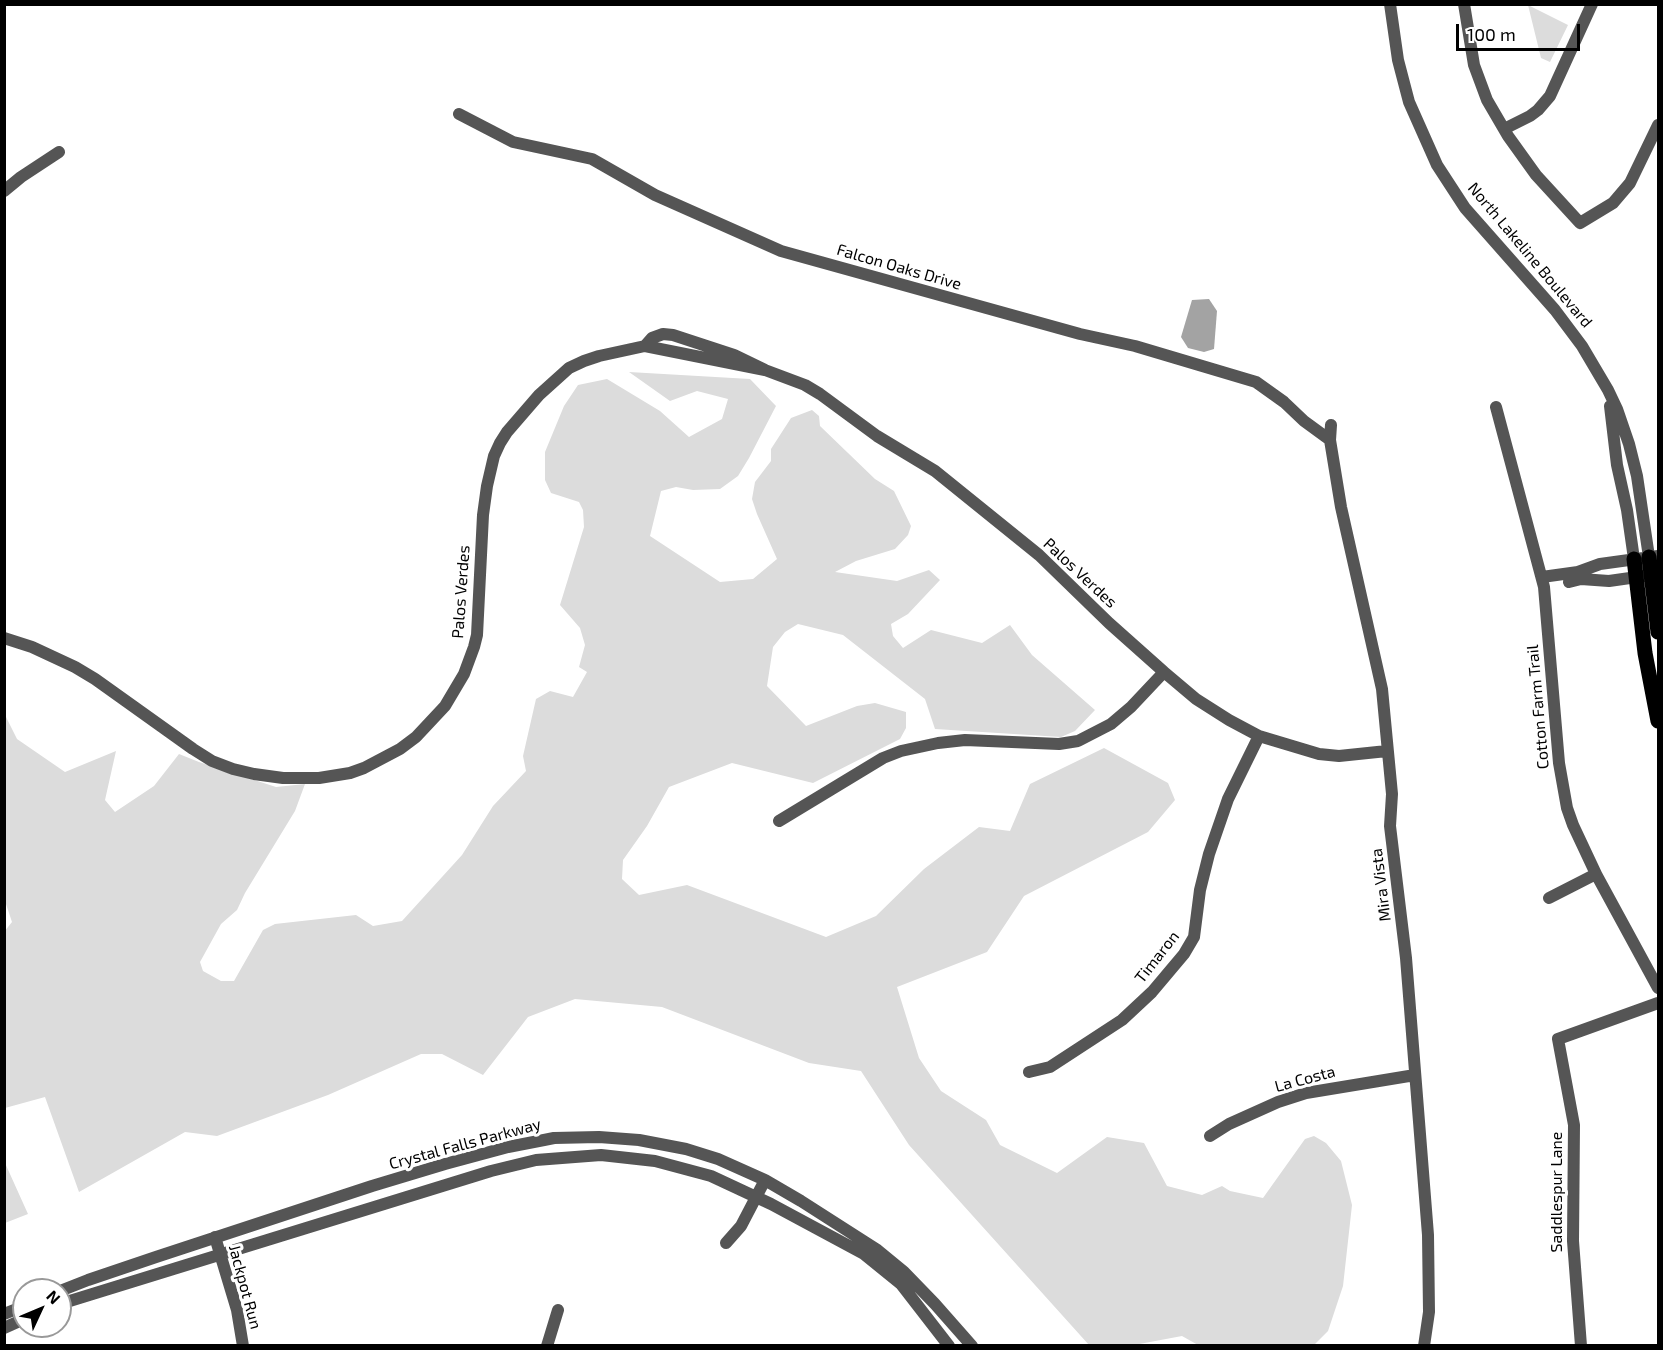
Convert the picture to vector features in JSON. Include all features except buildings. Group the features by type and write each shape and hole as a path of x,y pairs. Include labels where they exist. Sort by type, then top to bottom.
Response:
{"main road":[{"name":"North Lakeline Boulevard","path":"1647,557 1655,574 1659,632"},
{"name":"North Lakeline Boulevard","path":"1647,557 1635,578 1645,653 1659,720"}],"street":[{"name":"North Lakeline Boulevard","path":"1390,4 1398,60 1409,102 1437,165 1465,208 1555,310 1582,346 1608,390 1617,465 1627,510 1647,557"},
{"path":"1464,4 1474,65 1487,100 1536,175 1580,223 1613,203 1630,183 1659,125"},
{"path":"1504,129 1530,116 1550,96 1592,4"},
{"name":"Falcon Oaks Drive","path":"459,114 513,142 592,159 655,195 781,251 1080,334 1135,346 1256,382 1330,440"},
{"path":"4,191 59,152"},
{"name":"Palos Verdes","path":"4,638 32,647 85,673 193,749 212,761 233,769 283,778 319,778 350,773 364,768 400,749 431,722 458,686 469,662 477,635 479,617 481,548 487,486 494,456 503,437 539,395 569,368 599,356 645,346 765,370 790,378 820,394 877,436 935,471 1038,555 1164,672 1213,711 1259,736 1319,754 1339,756 1387,751"},
{"name":"Cotton Farm Trail","path":"1496,407 1544,582 1562,786 1567,808 1596,874 1659,988"},
{"name":"Mira Vista","path":"1331,425 1330,440 1344,517 1382,689 1392,794 1390,826 1406,958 1428,1235 1429,1312 1424,1346"},
{"path":"1544,582 1600,564 1647,557"},
{"path":"1544,582 1581,579 1609,581 1655,574"},
{"path":"779,821 883,758 901,751 964,740 1059,744 1078,741 1111,724 1131,707 1164,672"},
{"name":"Timaron","path":"1029,1072 1050,1067 1122,1020 1152,992 1184,954 1194,937 1203,872 1212,845 1228,799 1259,736"},
{"path":"1549,898 1596,874"},
{"name":"Saddlespur Lane","path":"1581,1346 1573,1241 1574,1125 1558,1039 1659,1003"},
{"name":"La Costa","path":"1210,1136 1248,1115 1306,1093 1415,1075"},
{"name":"Crystal Falls Parkway","path":"72,1286 215,1237 445,1164 508,1147 554,1138 599,1137 639,1140 686,1149 718,1159 765,1180 876,1249 904,1272 972,1346"},
{"name":"Crystal Falls Parkway","path":"72,1300 482,1174 536,1160 601,1155 655,1161 711,1176 757,1197 864,1254 901,1284 950,1346"},
{"path":"726,1243 741,1226 765,1180"},
{"name":"Jackpot Run","path":"215,1237 237,1310 243,1346"},
{"path":"547,1346 558,1310"}],"shaded area":[{"path":"1528,5 1568,25 1550,62 1541,58"},
{"path":"1209,299 1217,311 1214,349 1204,352 1188,348 1181,337 1192,300"},
{"path":"629,372 750,379 776,406 738,476 720,489 693,490 676,487 661,491 650,536 720,582 753,579 777,559 752,499 755,482 771,461 771,449 791,418 812,410 819,416 820,426 875,479 894,491 911,526 908,535 895,549 856,561 835,572 897,581 929,570 940,580 908,614 891,624 893,636 903,648 931,630 982,643 1010,625 1032,655 1095,710 1075,731 1061,737 935,729 925,699 843,635 798,624 785,632 773,647 767,686 806,726 857,706 875,703 906,712 906,728 900,739 813,783 732,763 669,787 647,826 623,860 622,879 639,895 687,885 826,937 876,916 924,869 979,827 1010,831 1030,784 1104,748 1168,783 1175,800 1148,832 1024,896 987,952 897,987 919,1058 941,1091 986,1120 1000,1145 1057,1173 1107,1137 1144,1143 1167,1186 1202,1195 1222,1186 1230,1191 1263,1198 1305,1139 1314,1136 1326,1143 1341,1161 1352,1205 1343,1286 1328,1331 1314,1345 1198,1345 1182,1336 1134,1345 1089,1345 909,1145 861,1071 809,1063 662,1007 575,999 528,1017 483,1075 442,1054 421,1054 328,1095 217,1136 185,1132 79,1192 45,1097 5,1108 4,932 12,922 4,898 5,715 17,739 65,772 116,751 105,800 115,812 154,786 179,754 276,787 305,784 295,811 237,910 221,924 200,962 203,971 221,981 234,981 263,930 275,924 356,915 373,926 402,921 462,855 493,806 526,771 523,756 536,699 550,691 573,697 587,672 579,667 585,645 580,628 560,605 584,527 583,510 579,502 551,493 545,480 545,452 564,406 578,385 607,379 660,411 689,437 722,419 728,399 697,391 670,401"},
{"path":"5,1163 28,1214 4,1223"}]}
